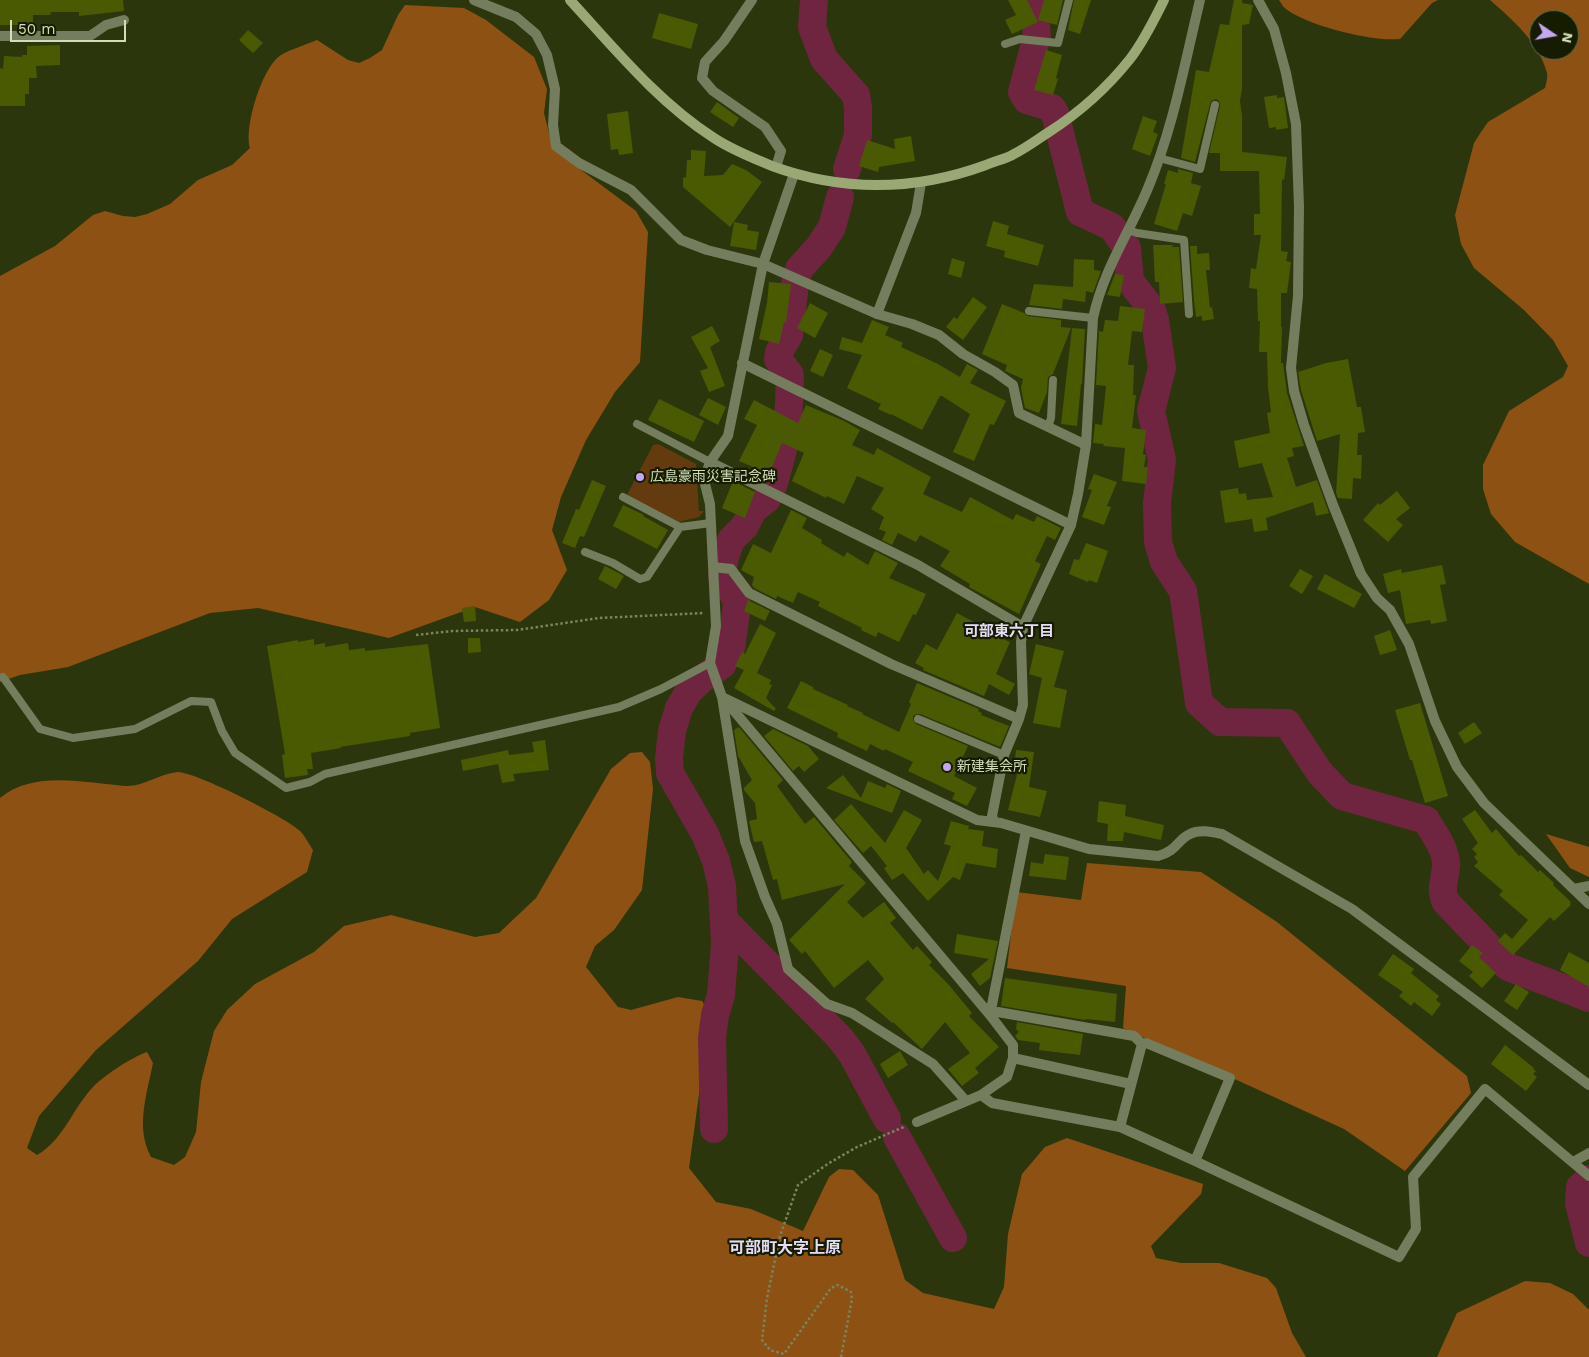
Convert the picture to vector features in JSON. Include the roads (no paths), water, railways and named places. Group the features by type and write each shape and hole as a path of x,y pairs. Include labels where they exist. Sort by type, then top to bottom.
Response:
{"street":[{"path":"474,0 516,17 536,34 547,55 555,89 553,124 556,146 579,163 631,190 682,240 707,250 763,264 877,314 912,324 939,335 964,354 1013,385 1019,413 1086,445"},
{"path":"570,0 645,82 680,113 715,139 755,159 794,174 825,180 875,185 921,183 961,174 1014,154 1069,119 1098,95 1130,58 1153,23 1164,0"},
{"path":"752,0 724,41 706,62 702,78 713,90 765,127 781,151 776,167"},
{"path":"994,821 992,816 1004,755 1023,705 1021,642 1023,627 1071,525 1078,494 1086,445 1093,318 1097,300 1123,239 1148,188 1159,158 1179,91 1200,0"},
{"path":"1258,0 1274,29 1286,73 1296,124 1299,207 1298,286 1291,368 1294,391 1304,425 1333,505 1361,574 1376,598 1390,610 1409,644 1435,721 1458,767 1484,803 1589,904"},
{"path":"0,36 90,36 106,25 124,20"},
{"path":"794,174 763,264 728,436 710,462 704,480 710,504 711,523 720,568 715,612 716,626 712,669 722,697 745,842 765,897 778,924 788,969 827,1004 852,1013 933,1064 966,1101"},
{"path":"877,314 916,213 921,183"},
{"path":"742,364 1071,525"},
{"path":"710,462 918,565 1023,627"},
{"path":"720,568 731,569 749,593 891,664 1019,719"},
{"path":"722,697 977,820 994,821 1088,849 1158,856 1168,853 1190,834 1205,831 1222,834 1352,909 1589,1086"},
{"path":"722,697 990,1015 1013,1045 1013,1058 1007,1077 981,1095 917,1122"},
{"path":"990,1015 1026,831"},
{"path":"1574,889 1589,886"},
{"path":"990,1015 998,1012 1134,1036 1142,1044 1146,1043 1230,1078 1196,1161"},
{"path":"1120,1128 1142,1044"},
{"path":"1013,1058 1131,1084"},
{"path":"981,1095 992,1103 1120,1128 1196,1161 1399,1257 1416,1230 1413,1177 1485,1089 1586,1174"},
{"path":"1573,1162 1589,1153"}],"lane":[{"path":"1005,44 1020,39 1058,43 1069,0"},
{"path":"1159,158 1200,169 1215,105"},
{"path":"1123,239 1137,234 1184,240 1189,314"},
{"path":"1029,311 1093,318"},
{"path":"1048,427 1051,418 1053,380"},
{"path":"637,424 710,462"},
{"path":"623,497 680,527 711,523"},
{"path":"585,552 614,564 640,579 647,577 680,527"},
{"path":"4,677 40,729 73,738 135,729 191,701 211,702 222,731 235,753 286,788 310,782 324,774 619,707 712,669"},
{"path":"918,719 1004,755"}],"waterway":[{"path":"814,0 812,27 824,59 856,95 858,135 847,169"},
{"path":"1037,0 1035,15 1037,36 1022,92 1027,100 1052,108 1055,113 1080,212 1112,227 1127,248 1130,281 1151,308 1155,320 1162,368 1151,411 1162,460 1157,503 1158,542 1164,562 1183,591 1199,703 1220,722 1287,723 1320,773 1342,796 1426,820 1439,842 1446,860 1443,887 1445,901 1508,967 1589,998"},
{"path":"714,1129 712,1038 715,1015 721,995 725,944 722,886 716,861 705,834 670,773 669,758 672,731 679,708 689,691 703,678 722,665 731,648 737,605 736,599 722,575 725,557 731,540 745,526 753,510 767,499 774,483 788,431 790,375 778,359 779,352 789,335 795,284 799,269 819,247 832,227 840,197"},
{"path":"724,920 840,1038 852,1054 887,1119"},
{"path":"897,1137 953,1238"},
{"path":"1589,1179 1580,1187 1579,1203 1589,1243"}],"place":[{"name":"広島豪雨災害記念碑","path":"640,477"},
{"name":"新建集会所","path":"947,767"}],"district":[{"name":"可部東六丁目","path":"1009,632"},
{"name":"可部町大字上原","path":"785,1248"}]}
